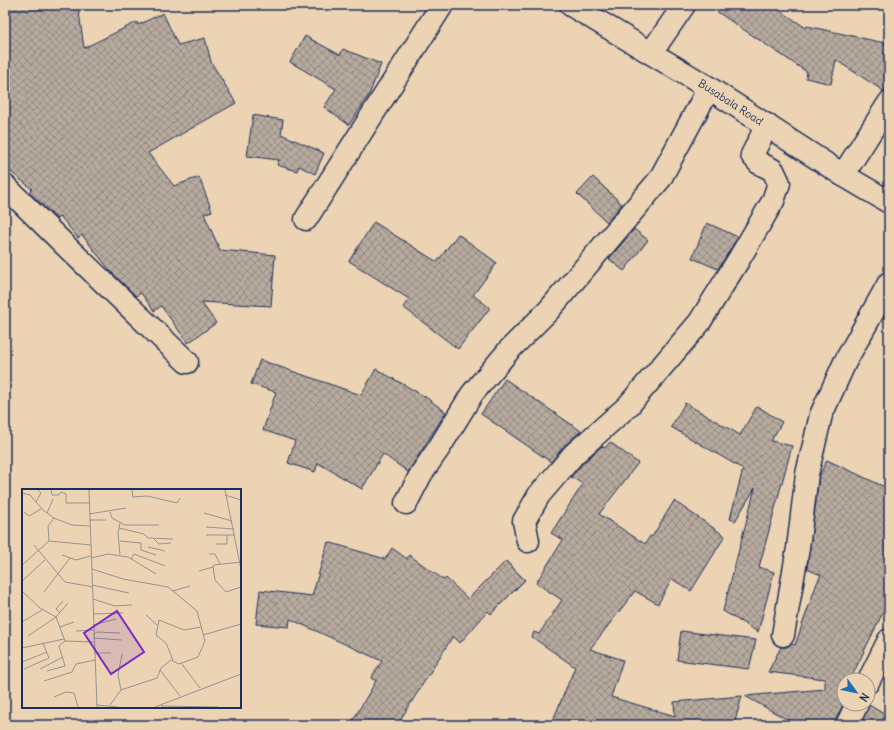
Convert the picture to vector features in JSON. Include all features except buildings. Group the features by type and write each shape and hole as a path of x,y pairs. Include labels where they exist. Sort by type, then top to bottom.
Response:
{"street":[{"path":"306,219 442,5"},
{"name":"Busabala Road","path":"571,5 709,88 843,175 889,202"},
{"path":"651,53 684,5"},
{"path":"406,503 421,474 439,448 472,394 510,349 549,310 660,180 709,88"},
{"path":"843,175 889,104"},
{"path":"528,542 524,521 539,495 574,454 628,406 699,323 769,207 780,183 773,170 759,163 752,155 767,125"},
{"path":"5,186 187,362"},
{"path":"783,635 798,548 807,474 821,415 845,362 889,283"},
{"path":"873,672 889,640"},
{"path":"847,725 853,712"}]}
